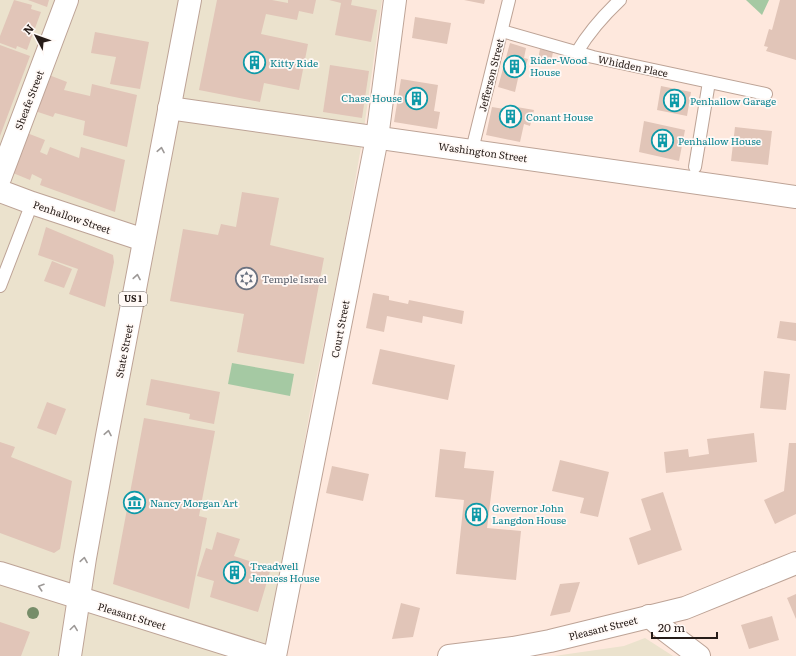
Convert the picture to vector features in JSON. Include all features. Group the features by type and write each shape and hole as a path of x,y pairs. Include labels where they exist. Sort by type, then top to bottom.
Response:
{"street":[{"name":"Sheafe Street","path":"0,178 67,0"},
{"name":"State Street","path":"70,656 78,599 190,0"},
{"name":"Court Street","path":"275,656 377,138 395,0"},
{"name":"Washington Street","path":"169,108 796,197"},
{"name":"Penhallow Street","path":"0,190 32,203 144,240"},
{"name":"Pleasant Street","path":"449,656 513,648 550,641 685,608 796,563"},
{"name":"Pleasant Street","path":"0,573 78,599 265,656"},
{"path":"649,616 699,656"}],"lane":[{"name":"Jefferson Street","path":"472,150 509,0"},
{"path":"577,52 598,23 620,0"},
{"name":"Whidden Place","path":"502,31 577,52 766,94"},
{"path":"695,167 708,82"},
{"path":"0,286 32,203"}],"shaded area":[{"path":"0,0 382,0 363,136 342,256 313,394 274,612 263,656 0,656"},
{"path":"645,638 673,656 554,656 624,646"}],"green space":[{"path":"746,0 769,0 762,15"},
{"path":"232,363 294,374 290,396 228,384"}],"building":[{"path":"14,0 32,5 31,9 41,12 27,50 17,46 16,49 0,43 0,36"},
{"path":"28,0 49,0 47,7"},
{"name":"Kitty Ride","path":"217,0 272,0 288,3 288,0 316,0 313,14 299,11 297,20 266,14 261,34 308,44 299,90 264,83 260,102 199,90"},
{"path":"329,0 352,0 351,5 377,10 371,42 335,35 341,3"},
{"path":"464,0 485,0 484,4"},
{"path":"780,0 796,0 796,60 766,51 768,47 764,46 769,29 772,30"},
{"path":"415,17 451,23 447,44 412,38"},
{"path":"95,32 149,42 140,89 110,84 116,57 91,53"},
{"name":"Rider-Wood House","path":"510,43 526,48 524,58 528,59 523,75 519,74 515,92 498,87"},
{"path":"0,45 30,56 0,136"},
{"path":"540,49 553,52 551,62 538,60"},
{"path":"330,65 369,71 362,118 323,112"},
{"path":"49,75 67,82 64,90 90,96 92,84 137,95 127,147 83,135 85,121 55,113 53,117 35,111"},
{"name":"Chase House","path":"401,79 438,85 434,111 440,112 437,129 394,122"},
{"name":"Penhallow Garage","path":"661,86 691,92 687,116 657,110"},
{"name":"Conant House","path":"511,106 534,110 530,126 524,124 520,142 486,135 492,107 510,110"},
{"name":"Penhallow House","path":"644,121 685,130 679,161 639,152"},
{"path":"735,127 772,131 768,165 731,161"},
{"path":"27,133 45,140 40,152 47,155 50,147 79,158 81,147 125,160 115,212 40,185 42,179 32,174 30,180 13,173"},
{"name":"Temple Israel","path":"242,192 279,198 270,245 324,258 304,364 237,352 244,314 170,301 183,229 218,235 221,224 236,227"},
{"path":"46,227 113,255 114,262 105,307 69,294 78,269 38,255"},
{"path":"52,261 72,269 64,288 44,281"},
{"path":"373,293 389,296 389,300 408,304 409,300 464,311 462,324 423,316 422,323 387,316 384,332 366,328"},
{"path":"780,321 796,323 796,341 777,338"},
{"path":"380,349 455,365 448,400 372,384"},
{"path":"764,371 790,374 786,410 760,408"},
{"path":"151,379 220,392 214,424 189,419 190,414 146,405"},
{"path":"47,402 66,409 56,435 37,428"},
{"path":"144,418 215,431 199,516 207,518 189,609 113,584"},
{"path":"754,433 757,462 666,473 664,452 688,449 689,457 709,454 707,439"},
{"path":"0,442 15,447 11,457 72,481 60,549 54,553 0,533"},
{"path":"789,443 796,443 796,514 775,524 764,500 784,491"},
{"name":"Governor John Langdon House","path":"440,449 466,452 464,468 494,471 487,528 521,531 516,580 456,574 464,500 435,497"},
{"path":"560,460 609,472 598,517 580,513 584,498 552,491"},
{"path":"332,466 369,474 363,501 326,493"},
{"path":"663,492 682,550 638,565 629,538 651,530 641,499"},
{"name":"Treadwell Jenness House","path":"217,532 240,539 234,556 271,568 258,612 210,597 214,581 197,576 206,548 212,550"},
{"path":"580,582 570,612 550,616 560,584"},
{"path":"796,594 796,619 787,598"},
{"path":"401,603 420,608 413,637 392,639"},
{"path":"772,616 779,640 749,649 741,625"},
{"path":"0,622 30,632 21,656 0,656"}],"place":[{"name":"Kitty Ride","path":"254,63"},
{"name":"Rider-Wood House","path":"515,66"},
{"name":"Chase House","path":"417,98"},
{"name":"Penhallow Garage","path":"674,101"},
{"name":"Conant House","path":"511,117"},
{"name":"Penhallow House","path":"662,141"},
{"name":"Temple Israel","path":"247,279"},
{"name":"Nancy Morgan Art","path":"134,503"},
{"name":"Governor John Langdon House","path":"476,514"},
{"name":"Treadwell Jenness House","path":"234,572"}]}
